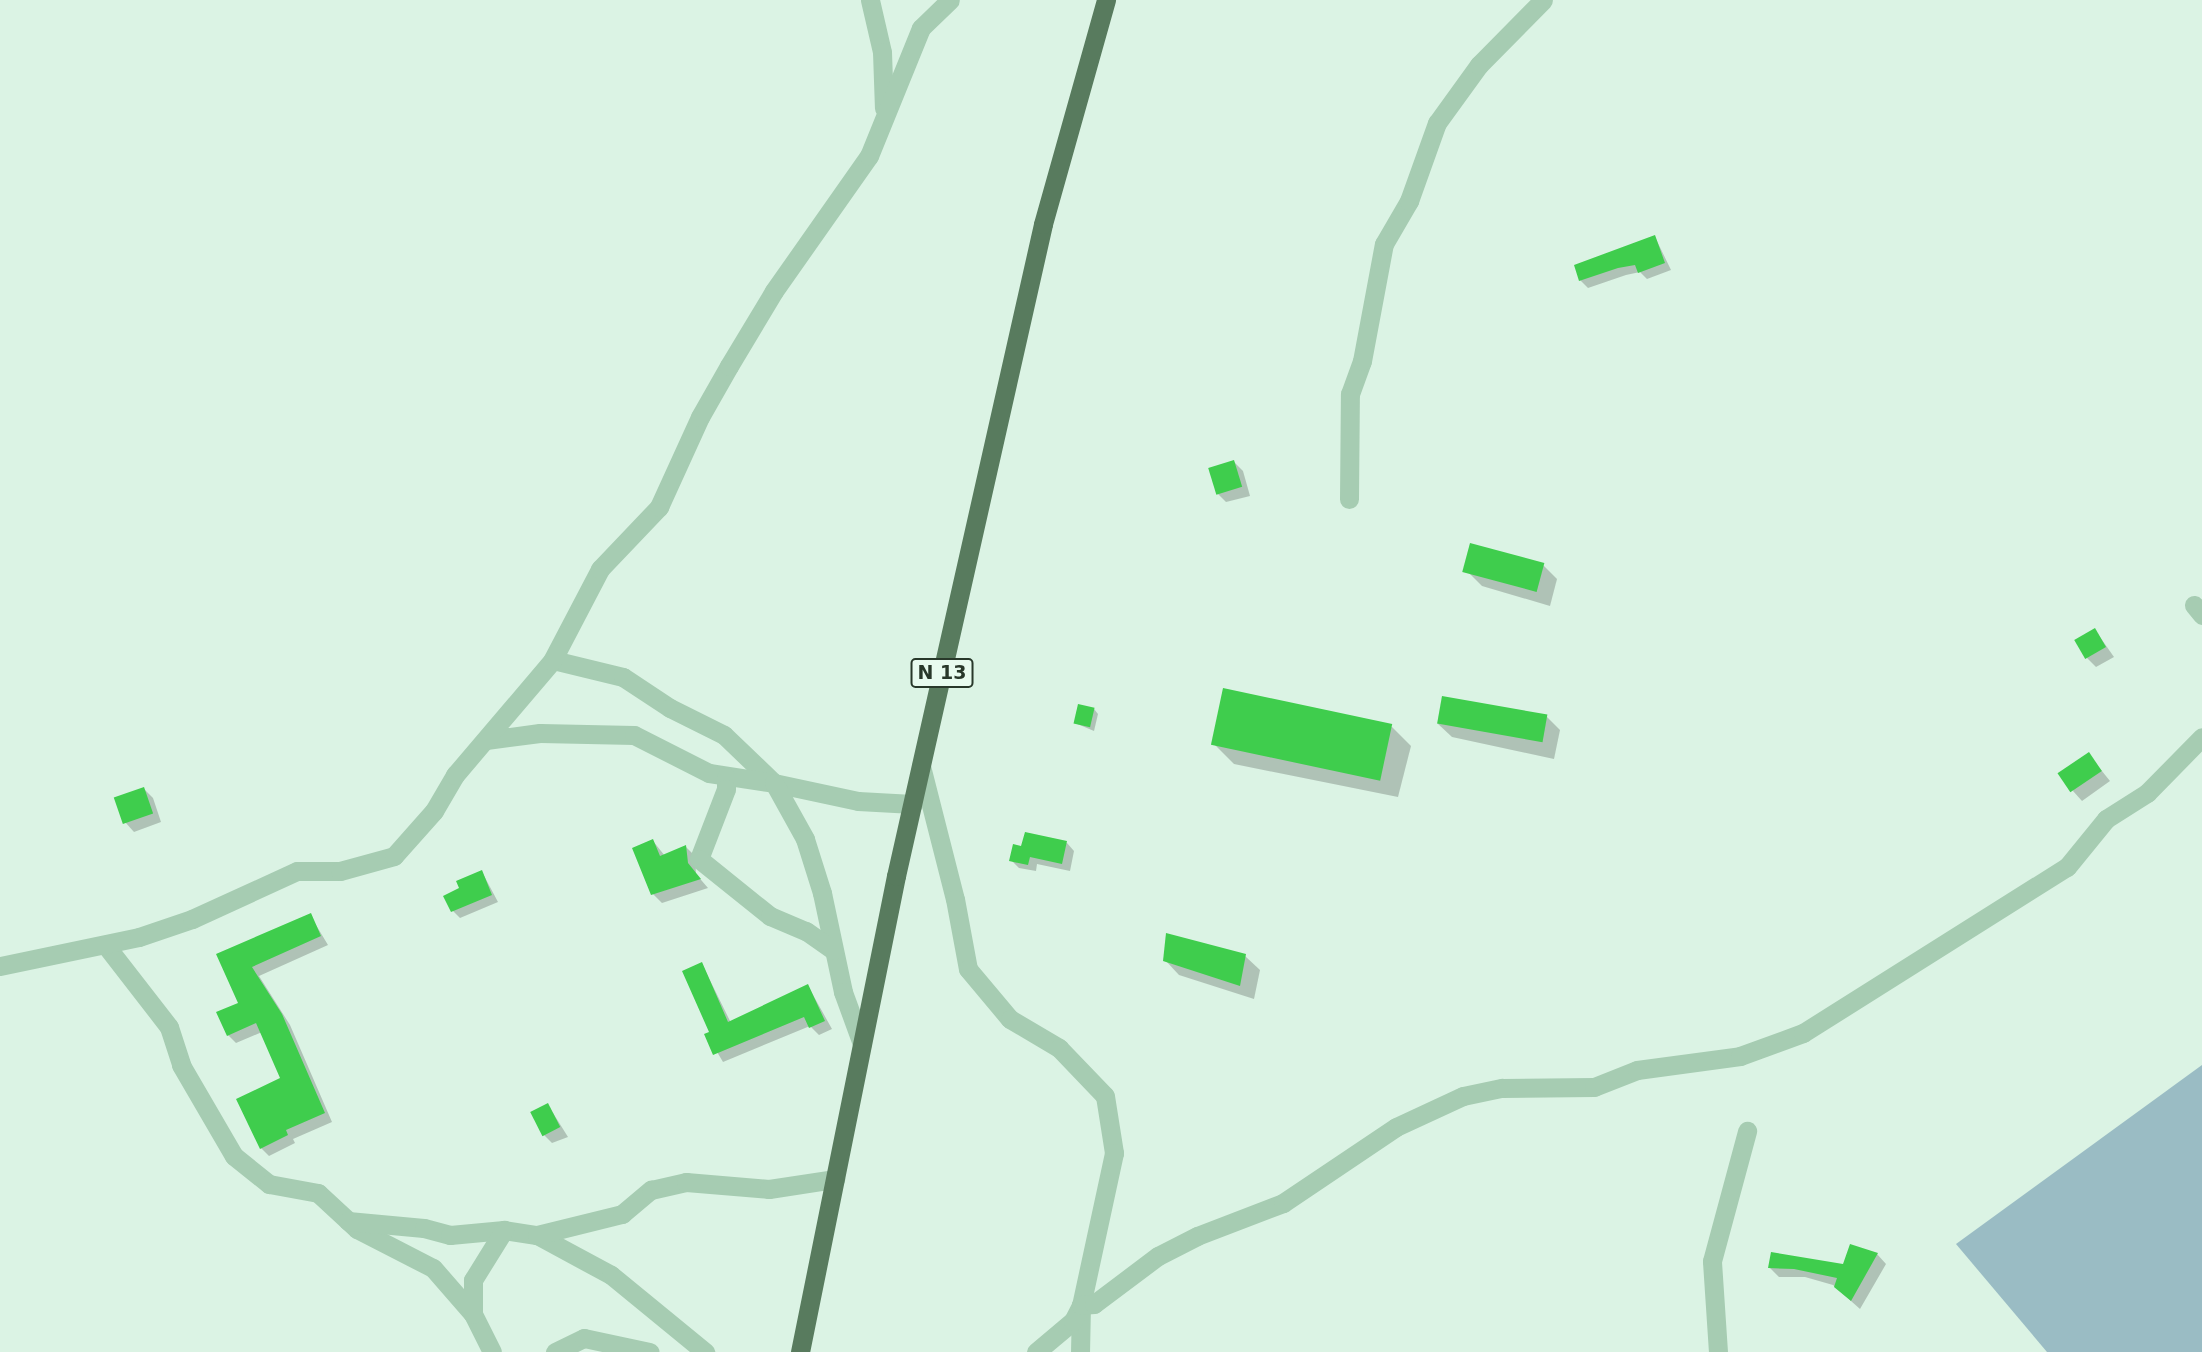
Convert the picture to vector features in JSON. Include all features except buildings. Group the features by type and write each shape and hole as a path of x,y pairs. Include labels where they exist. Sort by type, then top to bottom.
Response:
{"main road":[{"name":"N 13","path":"800,1352 912,804 1043,224 1106,0"}],"street":[{"path":"870,0 882,52 882,130"},
{"path":"0,966 107,947 192,919 297,871 340,870 394,856 553,660 600,569 659,507 700,416 729,366 882,130 921,27 950,0"},
{"path":"1349,499 1350,394 1362,361 1384,244 1409,201 1437,122 1479,65 1543,0"},
{"path":"553,660 623,677 670,708 724,734 774,783 804,839 822,893 833,950 863,1044"},
{"path":"486,740 540,733 634,735 726,777 774,783 858,801 912,804"},
{"path":"1081,1304 1094,1304 1178,1244 1283,1203 1396,1127 1462,1096 1502,1088 1594,1087 1637,1070 1740,1056 1803,1033 2067,867 2106,819 2147,793 2202,737"},
{"path":"921,766 956,899 968,969 1010,1019 1059,1048 1105,1096 1114,1153 1081,1304 1080,1352"},
{"path":"726,777 726,789 699,859 770,916 806,931 833,950"},
{"path":"107,947 169,1027 181,1065 234,1156 269,1184 318,1193 347,1221 433,1268 473,1314 492,1352"},
{"path":"1718,1352 1712,1261 1747,1131"},
{"path":"537,1235 622,1214 651,1190 686,1182 769,1189 835,1179"},
{"path":"347,1221 424,1228 450,1235 504,1230 537,1235 611,1275 705,1352"},
{"path":"473,1314 473,1280 504,1230"},
{"path":"1036,1352 1073,1321 1081,1304"},
{"path":"555,1352 584,1338 650,1352"}],"shaded area":[{"path":"2202,1065 2202,1352 2047,1352 1956,1244"}]}
